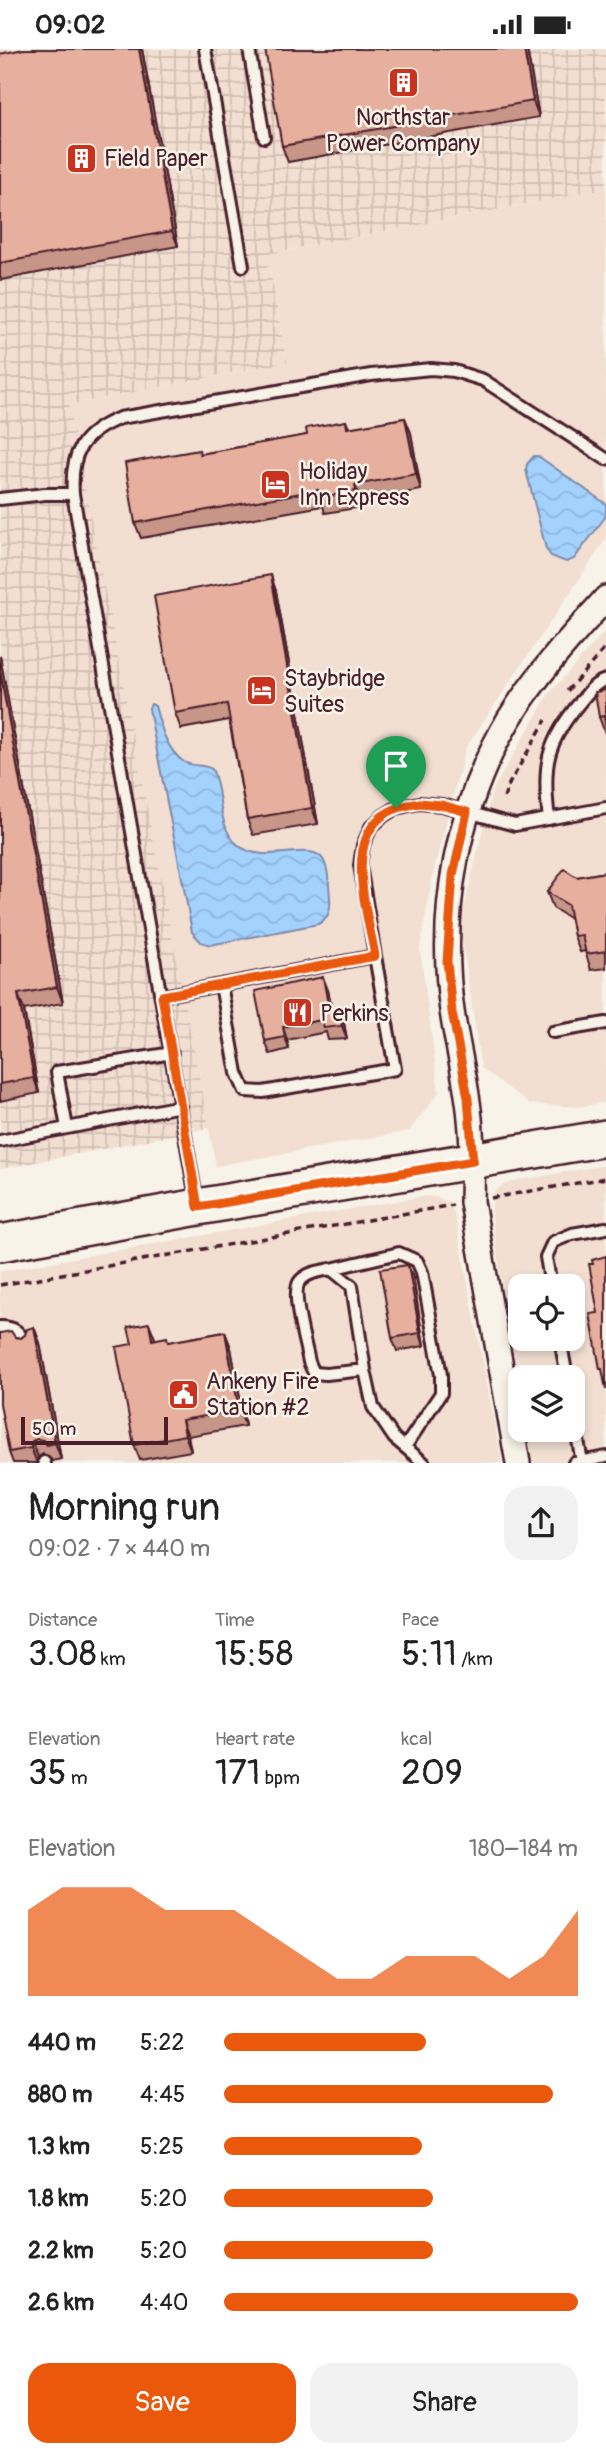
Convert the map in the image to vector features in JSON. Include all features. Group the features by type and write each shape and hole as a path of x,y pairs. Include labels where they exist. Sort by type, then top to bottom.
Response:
{"main road":[{"path":"0,1243 606,1138"}],"street":[{"path":"518,1463 472,1202 473,1161 468,1098 452,1012 447,961 453,875 467,812 494,746 510,718 555,657 606,599"}],"lane":[{"path":"205,49 243,267"},
{"path":"249,49 264,137"},
{"path":"198,1207 73,494 74,460 82,445 93,432 120,418 409,370 454,372 483,380 606,459"},
{"path":"0,499 73,494"},
{"path":"549,819 544,783 550,750 568,716 597,682 606,680"},
{"path":"221,985 237,1073 245,1091 263,1092 395,1069 360,865 363,845 371,827 396,808 419,803 442,805 515,825 606,808"},
{"path":"162,996 375,956"},
{"path":"553,1032 606,1023"},
{"path":"67,1128 57,1072 172,1053"},
{"path":"0,1141 181,1106"},
{"path":"549,1274 546,1257 553,1242 572,1234 606,1228"},
{"path":"365,1370 314,1373 309,1362 295,1293 299,1281 312,1273 399,1253 417,1261 422,1272 442,1393 405,1447"},
{"path":"331,1269 352,1286 373,1407 394,1437 424,1463"},
{"path":"0,1327 15,1328 21,1334 24,1346"},
{"path":"576,1442 578,1462 606,1457"}],"path":[{"path":"0,1285 606,1178"}],"shaded area":[{"path":"0,49 606,49 606,189 267,254 287,362 69,405 209,1128 0,1169"},
{"path":"606,189 606,539 465,749 432,878 420,949 439,1092 409,1131 216,1166 68,405 287,362 267,254"},
{"path":"606,630 606,1102 578,1107 530,1104 481,1068 460,925 492,791 549,694"},
{"path":"606,1165 606,1463 530,1463 527,1442 585,1442 585,1365 515,1365 513,1351 585,1351 585,1274 508,1274 508,1321 491,1213 494,1192 503,1185"},
{"path":"425,1196 449,1202 455,1215 502,1463 0,1463 0,1271"}],"water":[{"path":"534,456 538,456 606,504 606,516 574,559 566,562 551,556 546,549 526,470 527,464"},
{"path":"151,704 155,706 165,737 178,757 187,764 212,769 226,828 237,844 258,853 304,852 313,853 323,859 328,875 330,902 328,913 322,922 210,945 201,942 192,932 154,736 149,708"}],"building":[{"name":"Field Paper","path":"24,49 139,49 172,231 0,263 0,54"},
{"name":"Northstar Power Company","path":"265,49 524,49 533,101 282,146"},
{"name":"Holiday Inn Express","path":"405,418 416,474 355,485 356,491 320,498 318,490 135,523 125,463 199,450 200,454 307,435 306,428 346,421 347,428"},
{"name":"Staybridge Suites","path":"271,575 312,808 247,819 227,704 175,713 154,596"},
{"path":"0,672 57,987 18,994 34,1078 0,1084"},
{"path":"606,690 606,727 604,716 599,717 595,692"},
{"path":"564,869 577,877 606,872 606,951 586,954 582,935 574,936 568,905 547,892"},
{"name":"Perkins","path":"323,977 329,1010 339,1011 342,1026 324,1028 322,1020 283,1027 285,1037 265,1041 255,991"},
{"path":"606,1256 606,1390 590,1314 598,1313 589,1264 593,1264 592,1260"},
{"path":"408,1265 420,1333 392,1338 380,1269"},
{"name":"Ankeny Fire Station #2","path":"149,1323 152,1340 167,1337 168,1342 225,1332 239,1410 182,1420 185,1435 134,1445 116,1347 132,1344 128,1327"},
{"path":"34,1327 55,1443 47,1445 43,1440 37,1439 32,1441 31,1448 9,1452 0,1404 0,1333 11,1331 15,1337 21,1338 27,1329"}],"place":[{"name":"Northstar Power Company","path":"403,83"},
{"name":"Field Paper","path":"81,158"},
{"name":"Holiday Inn Express","path":"276,484"},
{"name":"Staybridge Suites","path":"261,691"},
{"name":"Perkins","path":"297,1013"},
{"name":"Ankeny Fire Station #2","path":"183,1394"}],"route":[{"path":"419,803 442,805 467,812 453,875 447,961 452,1012 468,1098 473,1161 198,1207 162,996 375,956 360,865 363,845 371,827 396,808 419,803"}]}
